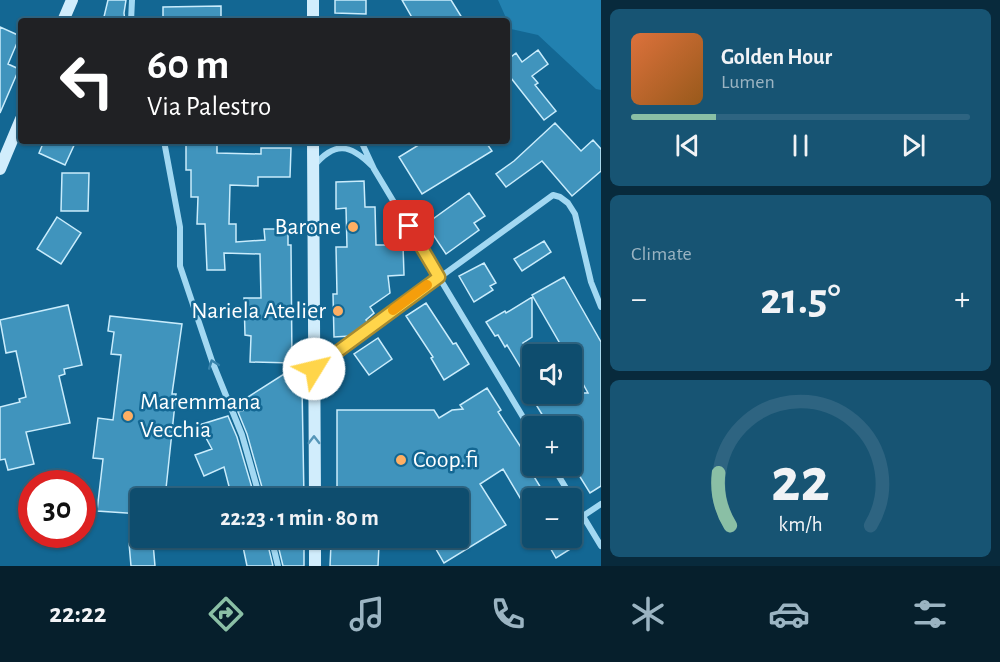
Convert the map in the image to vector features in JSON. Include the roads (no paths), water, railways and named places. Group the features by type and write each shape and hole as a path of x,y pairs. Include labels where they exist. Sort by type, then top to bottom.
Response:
{"main road":[{"path":"64,18 72,0"},
{"path":"313,0 313,18"},
{"path":"0,169 18,126"},
{"path":"313,144 315,488"},
{"path":"315,548 315,566"}],"street":[{"path":"130,18 132,0"},
{"path":"165,144 180,227 180,266 212,362 242,435 257,488"},
{"path":"362,144 374,169 522,416"},
{"path":"313,167 329,152 342,148 357,152 374,169"},
{"path":"314,369 551,196 556,195 562,198 575,214 591,282 601,307"},
{"path":"559,476 601,546"},
{"path":"583,516 601,504"},
{"path":"274,548 278,566"}],"place":[{"name":"Barone","path":"353,227"},
{"name":"Nariela Atelier","path":"338,311"},
{"name":"Maremmana Vecchia","path":"128,416"},
{"name":"Coop.fi","path":"401,460"}]}
